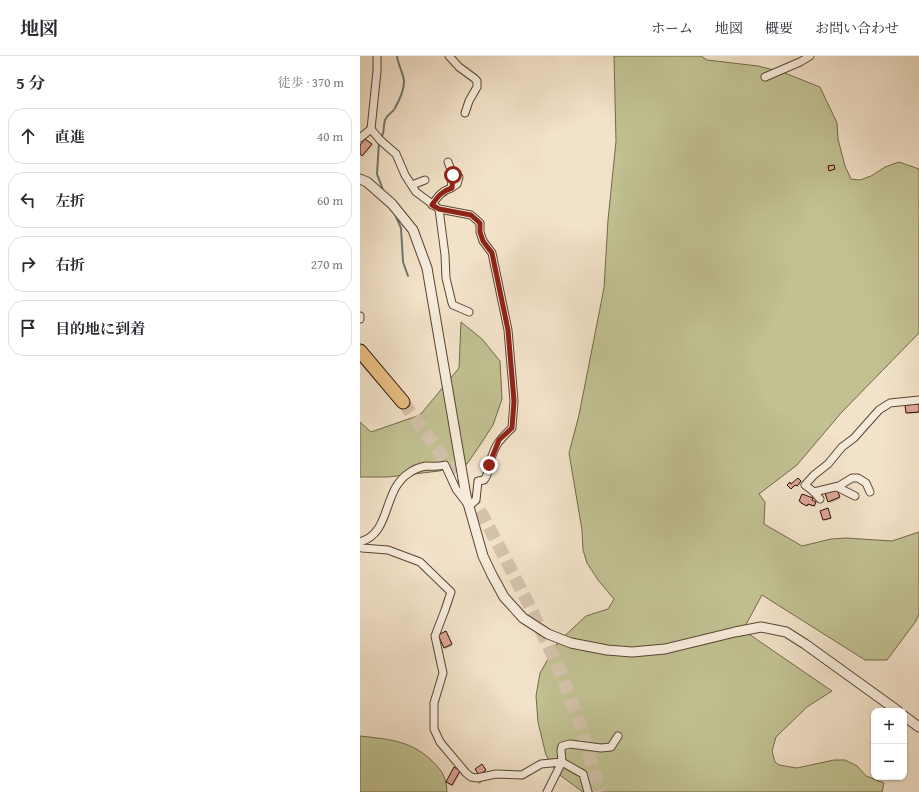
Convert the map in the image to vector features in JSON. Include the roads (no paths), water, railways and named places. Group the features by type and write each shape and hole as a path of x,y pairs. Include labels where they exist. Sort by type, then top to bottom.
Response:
{"highway":[{"path":"360,351 403,402"},
{"path":"360,357 372,366"}],"street":[{"path":"360,138 371,129 377,71 377,56"},
{"path":"449,56 477,81 477,87 469,101 465,114"},
{"path":"765,77 800,62 810,56"},
{"path":"371,129 380,140 396,154 405,175 416,192 436,207 471,215 480,223 480,232 483,241 492,253 508,330 514,401 512,428 499,440 489,465 489,474 484,480 478,481 476,500 469,506"},
{"path":"448,162 453,175 452,188"},
{"path":"459,177 457,184 439,194 436,207 445,255 446,278 452,302 453,305 469,312"},
{"path":"360,179 367,182 392,204 413,230 427,268 446,384 469,506 483,556 504,597 523,618 548,634 571,642 606,650 632,652 665,649 761,627 786,632 894,708"},
{"path":"412,185 426,180"},
{"path":"820,499 805,485 814,475 828,464 842,447 854,438 879,410 890,403 919,400"},
{"path":"360,542 368,539 378,530 393,490 399,481 409,473 425,466 437,467 445,465 456,490 469,506"},
{"path":"814,492 837,487 852,478 858,478 866,483 870,492"},
{"path":"837,487 855,496"},
{"path":"360,547 388,550 420,562 451,592 435,636 443,673 434,703 434,729 440,742 466,773 471,777 477,778 496,774 522,776 541,764 562,762 583,774 588,792"},
{"path":"907,718 919,727"},
{"path":"547,792 562,762 561,750 564,745 570,744 601,748 611,747 618,736"},
{"path":"555,776 572,768"}],"waterway":[{"path":"381,138 385,120 394,110 403,88 404,81 397,56"},
{"path":"379,142 377,174 383,190"},
{"path":"394,212 401,228 403,262 408,276"}],"tunnel":[{"path":"403,402 483,516 533,613 560,671 580,724 600,792"}]}
